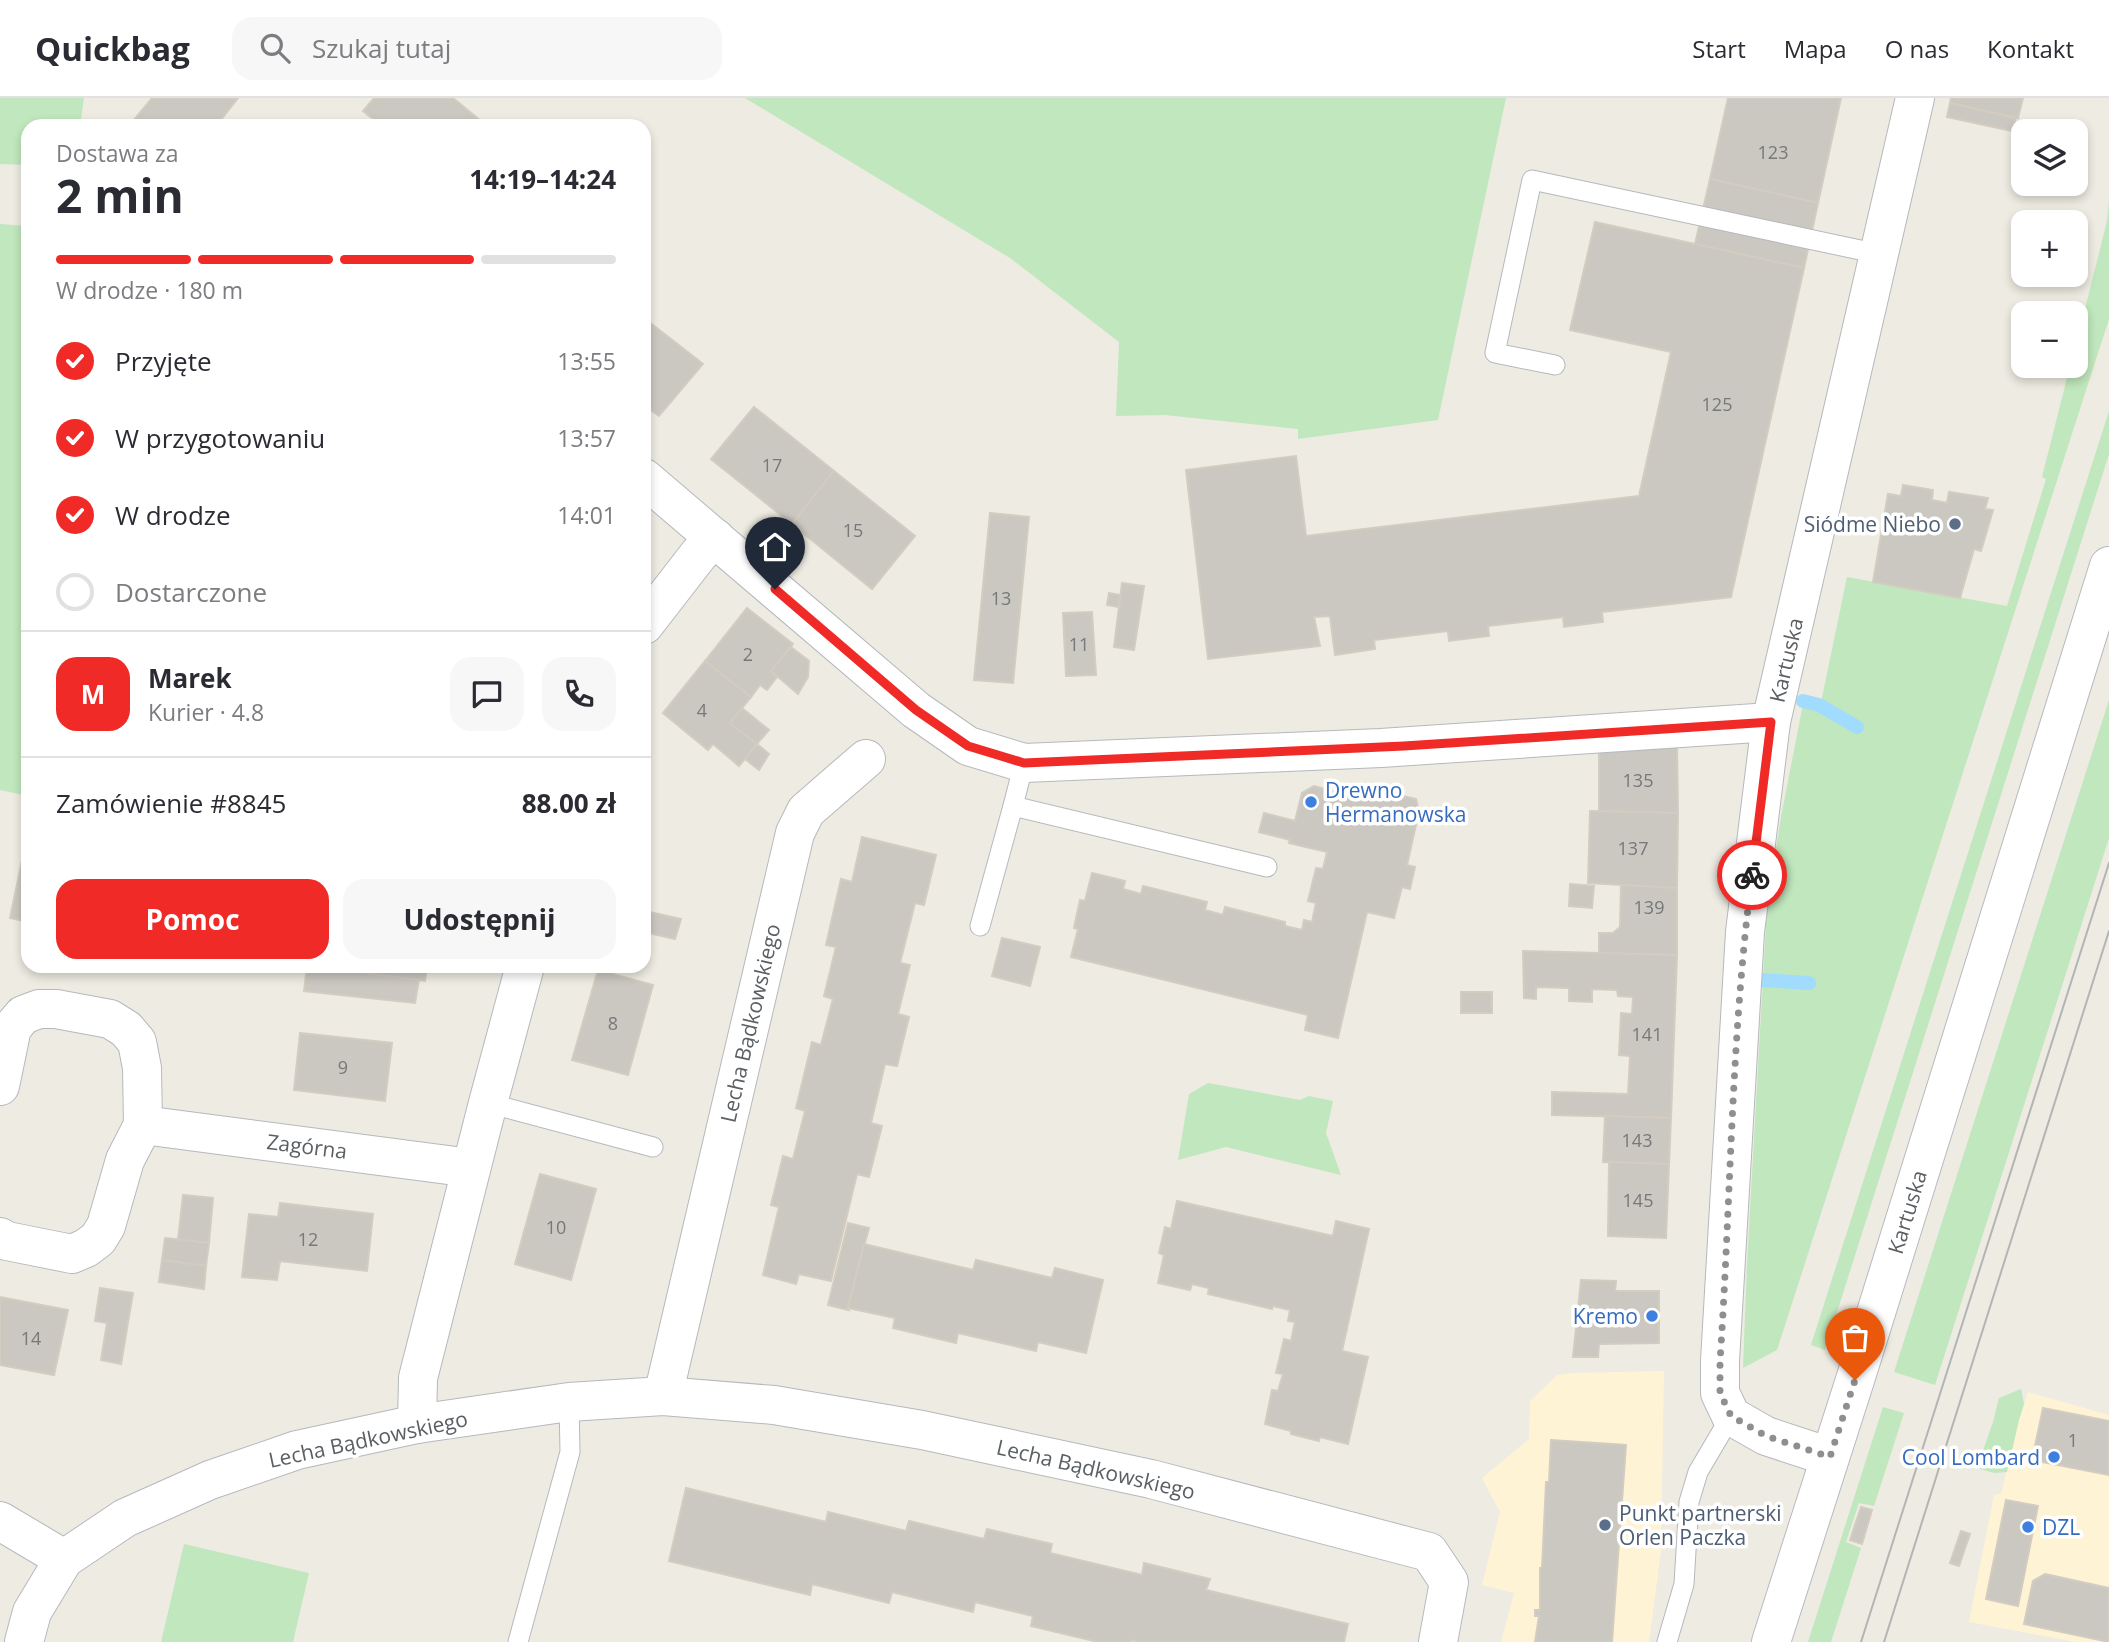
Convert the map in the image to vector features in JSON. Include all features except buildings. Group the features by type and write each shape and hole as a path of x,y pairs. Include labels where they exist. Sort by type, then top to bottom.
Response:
{"street":[{"name":"Kartuska","path":"1731,1416 1720,1393 1720,1361 1736,1063 1745,932 1771,722 1915,98"},
{"path":"651,484 916,710 968,746 1024,763 1395,747 1771,722"},
{"path":"651,616 699,554 715,538"},
{"name":"Kartuska","path":"1771,1642 2109,566"},
{"name":"Lecha Bądkowskiego","path":"663,1396 795,833 806,811 866,759"},
{"path":"417,1424 418,1378 523,973"},
{"path":"0,1086 12,1028 23,1015 39,1009 56,1009 110,1019 127,1029 137,1042 142,1068 143,1125 125,1160 106,1226 98,1239 72,1254 7,1241 0,1237"},
{"name":"Zagórna","path":"143,1125 471,1168"},
{"name":"Lecha Bądkowskiego","path":"24,1642 32,1612 64,1559 124,1518 210,1480 297,1450 417,1424 569,1402 663,1396 774,1405 922,1430 1151,1479 1429,1552 1449,1582 1438,1642"},
{"path":"1731,1416 1766,1436 1830,1457"},
{"path":"0,1521 64,1559"}],"lane":[{"path":"1555,365 1495,352 1532,180 1879,254"},
{"path":"980,926 1024,763"},
{"path":"1013,806 1267,867"},
{"path":"488,1103 653,1147"},
{"path":"518,1642 570,1452 569,1402"},
{"path":"1667,1642 1684,1584 1689,1502 1698,1472 1731,1416"}],"shaded area":[{"path":"1664,1371 1661,1551 1649,1642 1501,1642 1514,1593 1482,1585 1500,1512 1482,1478 1529,1439 1530,1401 1557,1375"},
{"path":"2028,1392 2109,1415 2109,1642 2076,1642 1969,1622 1994,1495 2001,1494"}],"green space":[{"path":"0,98 84,98 81,119 21,119 21,165 0,164"},
{"path":"745,98 1506,98 1438,420 1298,439 1298,429 1165,415 1116,416 1119,342 1010,258"},
{"path":"2109,201 2109,319 1777,1350 1743,1368 1767,907 1803,704 1820,707 1847,577 2007,606 2046,479 2042,477 2067,378 2088,378 2087,301 2107,221"},
{"path":"0,224 21,226 21,794 0,790"},
{"path":"2109,411 2109,454 1825,1350 1811,1345"},
{"path":"2109,700 2109,838 1935,1385 1894,1372"},
{"path":"1208,1083 1300,1100 1309,1096 1333,1101 1326,1133 1341,1175 1226,1147 1178,1160 1189,1094"},
{"path":"2021,1389 2024,1404 2007,1472 1994,1473 1977,1468 1999,1398"},
{"path":"1883,1407 1904,1413 1874,1506 1859,1503 1846,1542 1861,1548 1831,1642 1808,1642"},
{"path":"184,1544 309,1573 293,1642 161,1642"}],"waterway":[{"path":"1803,701 1819,705 1857,727"},
{"path":"1761,980 1809,983"}],"tram line":[{"path":"1861,1642 2109,863"},
{"path":"1884,1642 2109,931"}],"way so far":[{"path":"1752,875 1745,932 1736,1063 1720,1393 1731,1416 1766,1436 1830,1457 1855,1380"}],"place":[{"name":"Siódme Niebo","path":"1955,524"},
{"name":"Drewno Hermanowska","path":"1311,802"},
{"name":"Kremo","path":"1652,1316"},
{"name":"Cool Lombard","path":"2054,1457"},
{"name":"Punkt partnerski Orlen Paczka","path":"1605,1525"},
{"name":"DZL","path":"2028,1527"}],"route":[{"path":"775,589 916,710 968,746 1024,763 1404,746 1771,722 1752,875"}]}
